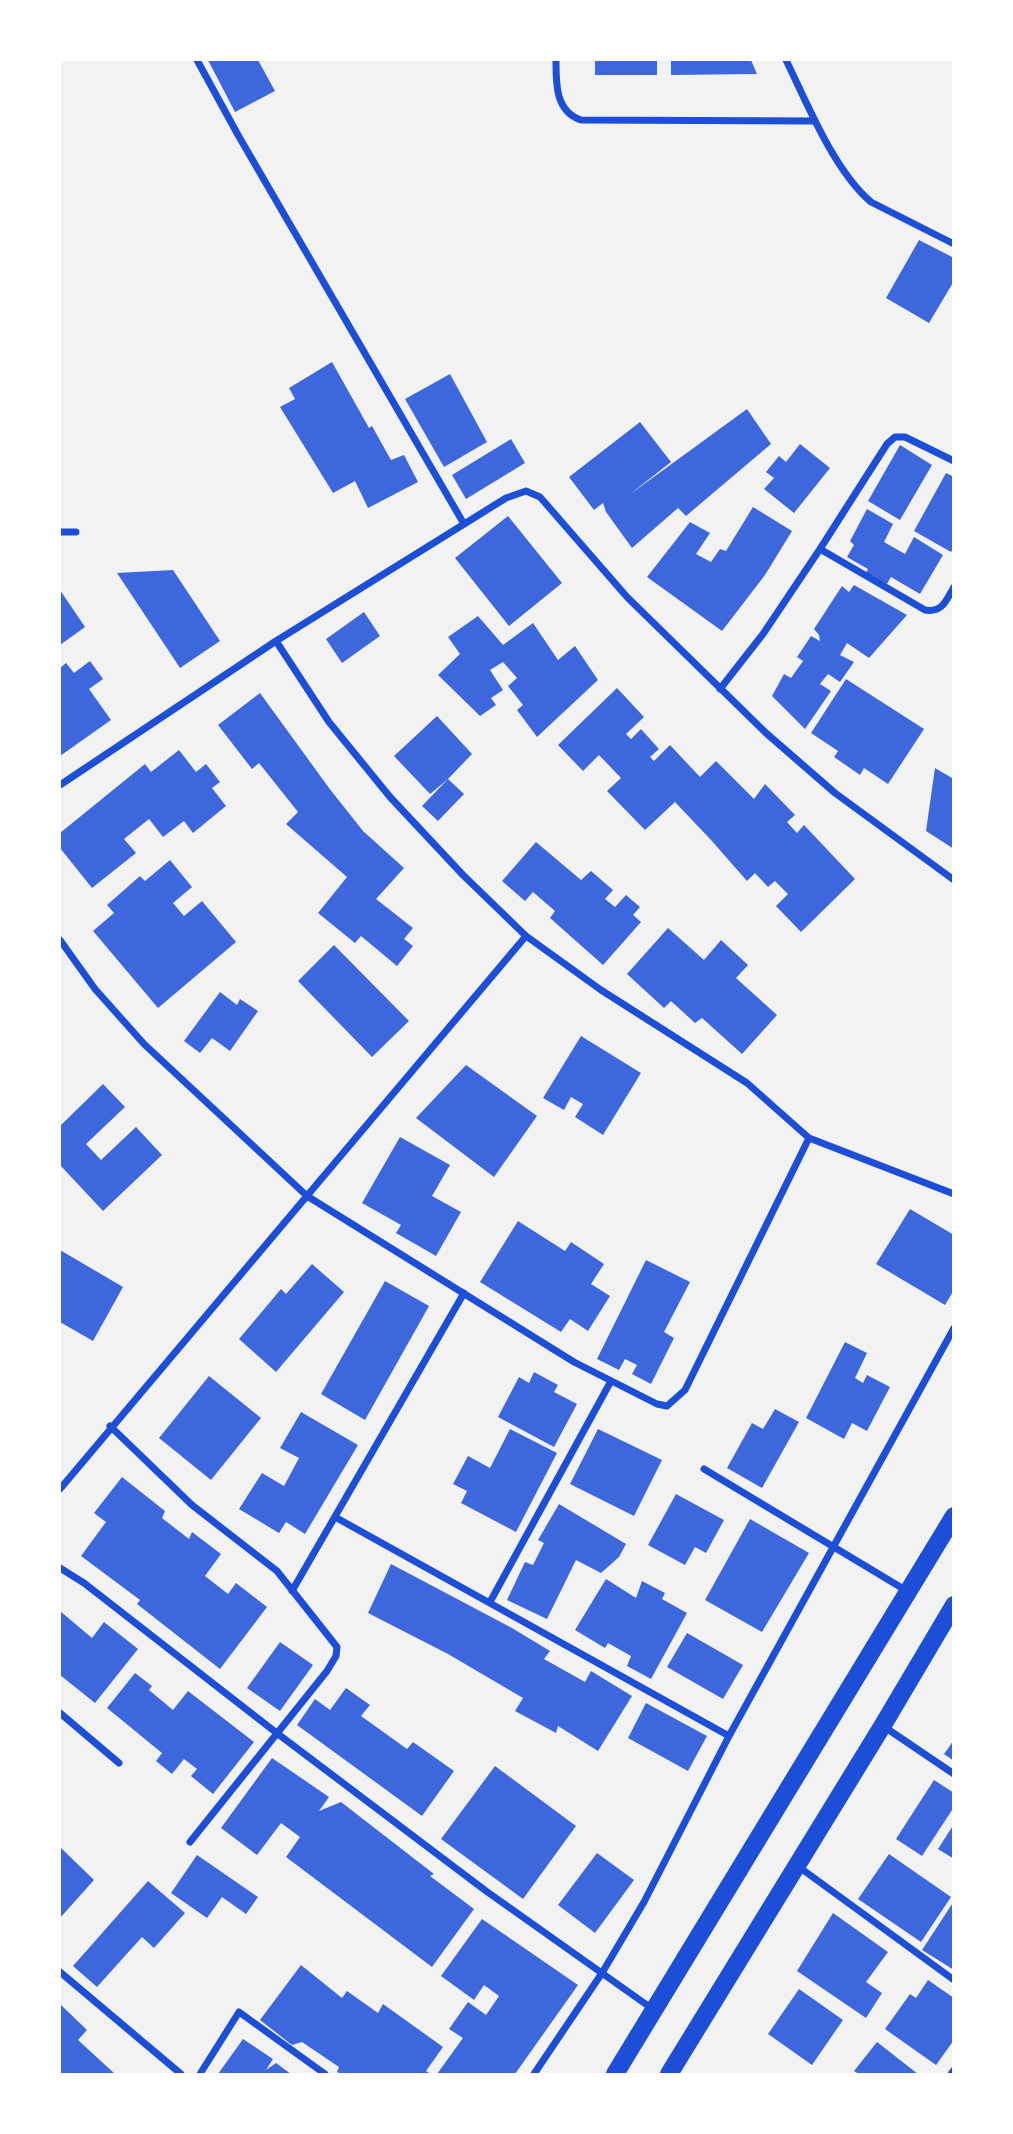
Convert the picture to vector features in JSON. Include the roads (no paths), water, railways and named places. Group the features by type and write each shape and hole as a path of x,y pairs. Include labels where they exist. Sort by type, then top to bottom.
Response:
{"main road":[{"path":"615,2074 954,1516"},
{"path":"669,2074 883,1726 954,1605"}],"street":[{"path":"197,60 464,524"},
{"path":"556,60 557,88 562,106 571,117 581,120 815,121"},
{"path":"786,60 815,121 860,193 871,202 954,244"},
{"path":"720,689 763,634 887,444 895,437 905,437 954,461"},
{"path":"60,785 275,641 506,498 526,491 540,496 627,597 766,733 835,793 954,880"},
{"path":"60,532 76,532"},
{"path":"820,549 925,610 941,609 954,587"},
{"path":"275,641 329,722 390,797 463,875 526,936 601,990 747,1083 809,1138 954,1194"},
{"path":"60,1489 110,1426 180,1348 526,936"},
{"path":"60,940 96,989 144,1044 307,1196 574,1362 645,1399 667,1406 685,1390 809,1138"},
{"path":"292,1591 464,1293"},
{"path":"534,2074 602,1973 656,1881 729,1736 954,1328"},
{"path":"490,1602 611,1381"},
{"path":"110,1426 192,1505 277,1570 336,1644 335,1659 190,1842"},
{"path":"704,1469 908,1591"},
{"path":"335,1517 729,1736"},
{"path":"60,1568 84,1583 486,1891 655,2011"},
{"path":"60,1713 119,1763"},
{"path":"883,1726 954,1774"},
{"path":"797,1866 954,1980"},
{"path":"60,1972 181,2074"},
{"path":"200,2074 239,2012 325,2074"}]}
